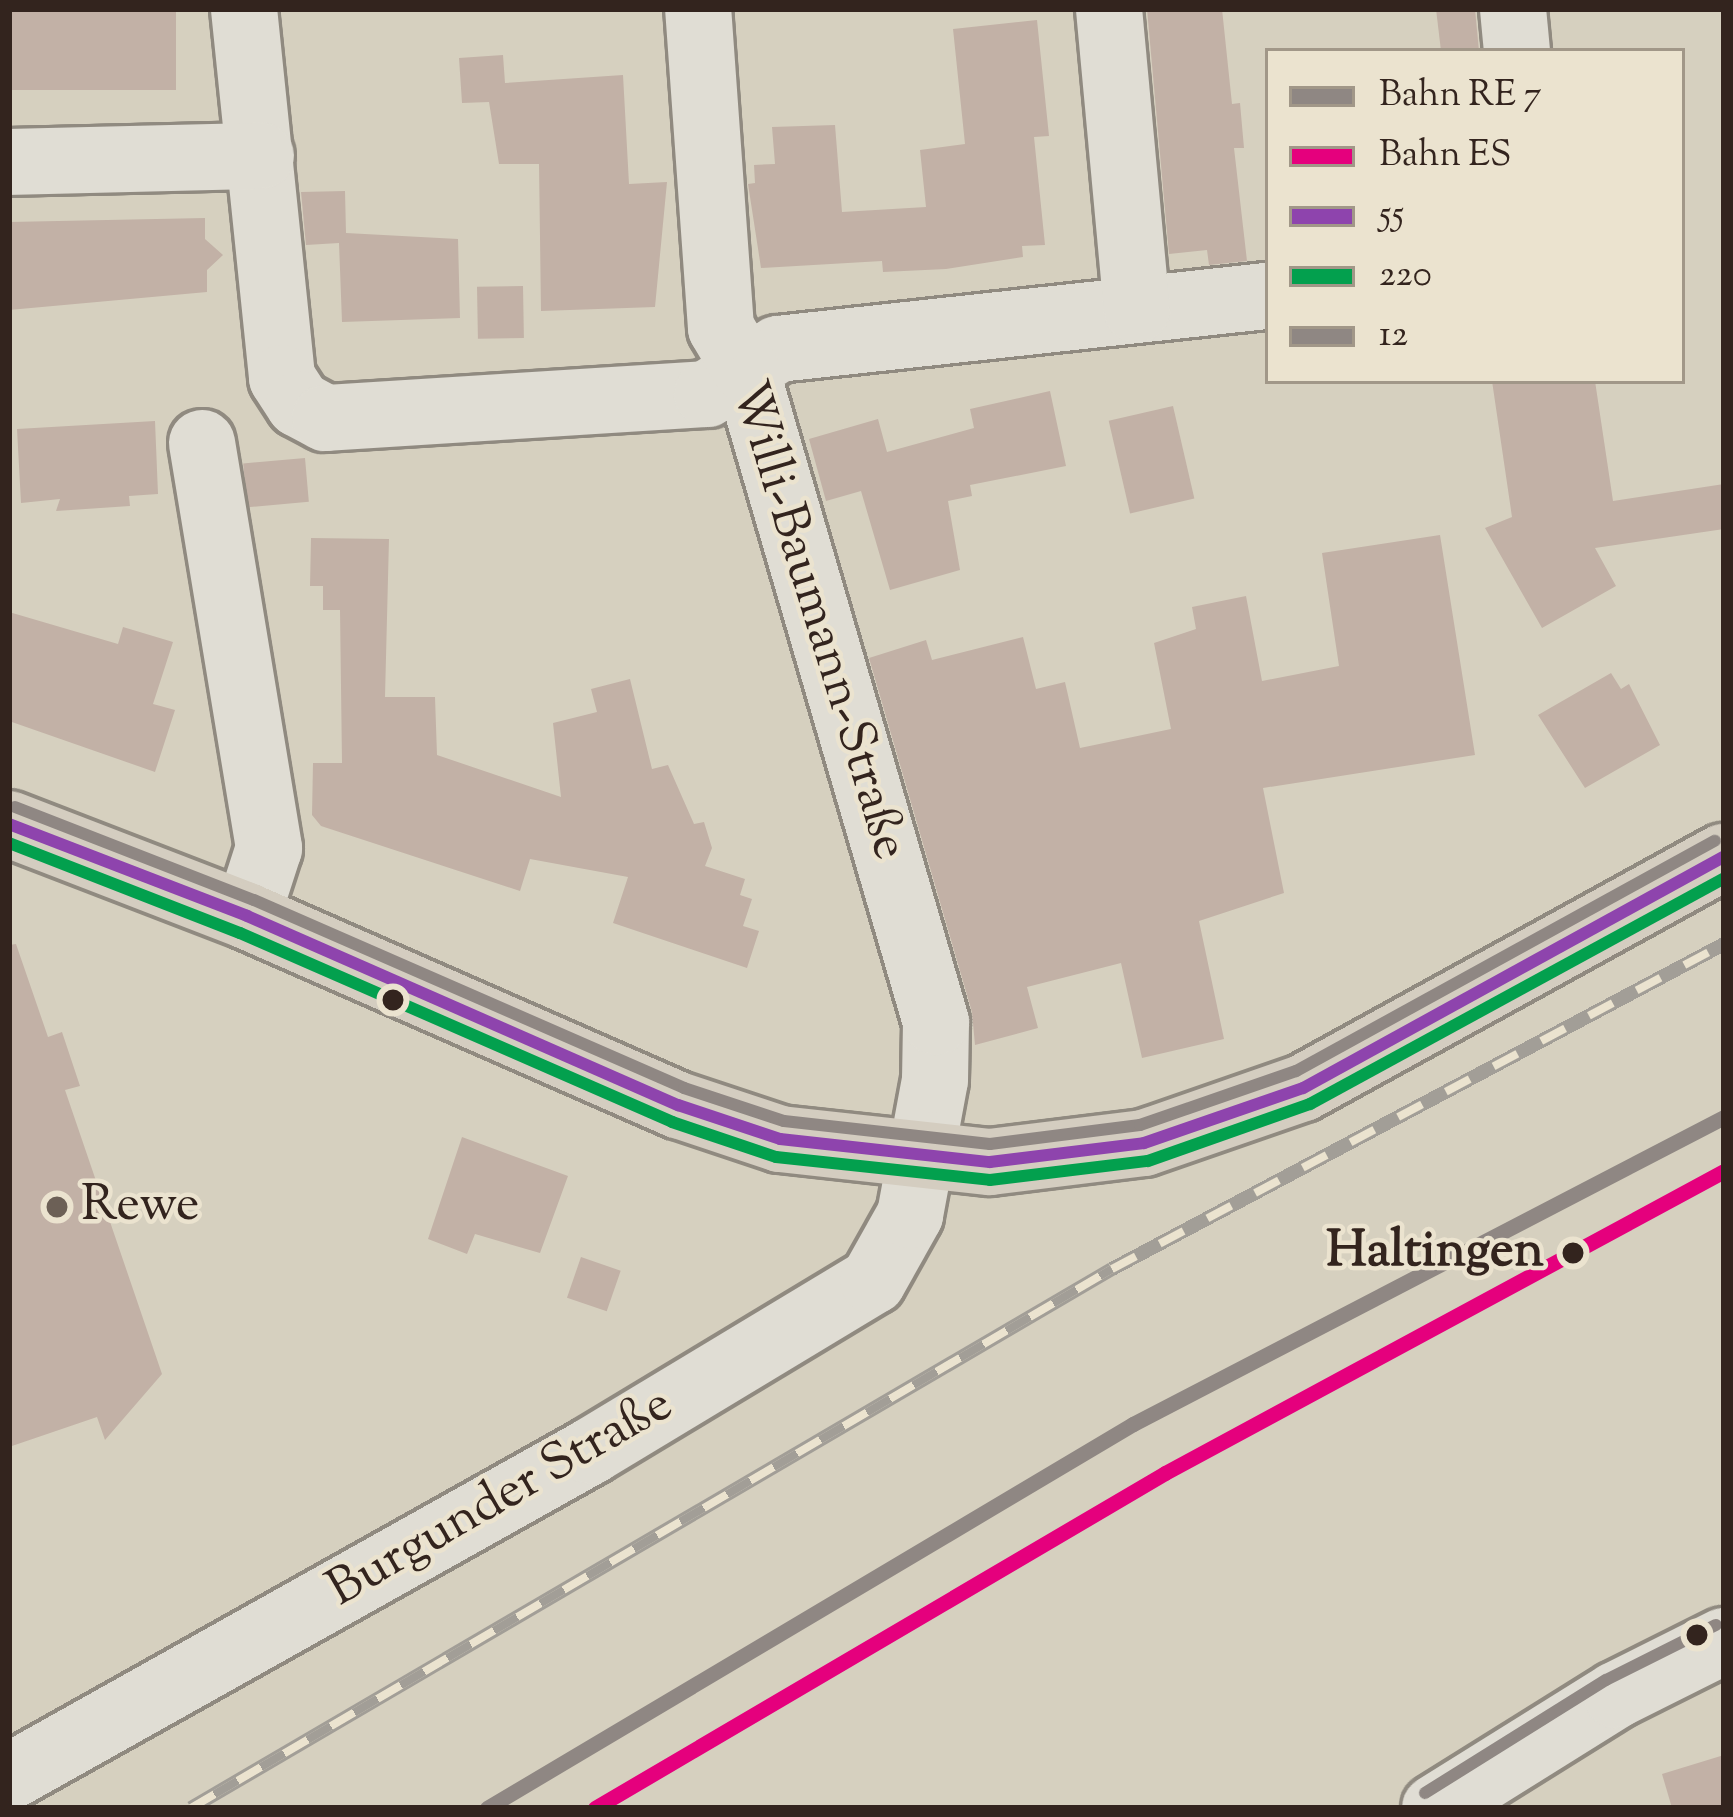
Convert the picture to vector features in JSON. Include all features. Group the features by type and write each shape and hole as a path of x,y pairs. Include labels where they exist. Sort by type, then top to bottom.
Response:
{"main road":[{"path":"9,824 247,916 678,1106 780,1139 924,1160 1052,1158 1228,1119 1303,1088 1724,857"}],"street":[{"path":"244,9 282,379 299,404 325,418 707,394 778,349 1265,296"},
{"name":"Willi-Baumann-Straße","path":"698,9 721,328 746,370 936,1022 924,1160"},
{"path":"1109,9 1138,310"},
{"path":"1513,9 1517,48"},
{"path":"9,162 261,156"},
{"path":"202,443 269,848 247,916"},
{"name":"Burgunder Straße","path":"9,1777 591,1451 873,1281 910,1215 924,1160"},
{"path":"1436,1808 1616,1695 1724,1641"}],"building":[{"path":"9,9 176,9 176,90 9,90"},
{"path":"1147,9 1222,9 1232,104 1240,103 1244,148 1234,148 1247,261 1209,265 1207,250 1169,254"},
{"path":"1436,9 1475,9 1479,48 1441,48"},
{"path":"1037,20 1049,136 1034,137 1045,245 1022,246 1023,257 946,269 883,272 882,261 761,268 748,184 755,183 754,165 775,164 772,127 835,125 842,212 926,207 920,150 965,144 953,29"},
{"path":"503,55 505,83 623,75 629,184 667,182 655,307 541,311 539,164 499,164 489,102 462,103 459,58"},
{"path":"345,191 346,233 458,239 460,318 342,322 339,243 306,245 301,192"},
{"path":"205,218 205,239 223,255 207,270 207,292 9,310 9,222"},
{"path":"523,286 524,338 478,339 477,287"},
{"path":"1492,384 1595,384 1613,501 1724,484 1724,529 1595,548 1616,586 1542,628 1485,528 1512,517"},
{"path":"1050,391 1066,466 970,485 972,496 948,501 960,570 890,590 861,491 826,501 809,439 878,419 887,452 974,428 970,409"},
{"path":"1173,406 1194,499 1130,513 1109,421"},
{"path":"155,421 158,494 129,496 130,506 56,511 60,499 21,503 17,429"},
{"path":"305,458 309,502 247,507 243,463"},
{"path":"1440,535 1475,755 1263,788 1284,893 1199,921 1224,1039 1142,1058 1121,963 1027,987 1038,1028 975,1045 972,1012 869,658 926,640 932,660 1023,637 1036,689 1065,682 1080,748 1171,729 1154,643 1196,629 1192,607 1246,596 1262,681 1339,666 1322,553"},
{"path":"311,538 389,539 385,697 435,697 437,755 561,797 553,723 597,712 591,689 630,679 652,769 668,765 694,824 704,822 712,848 705,866 745,879 740,895 752,899 743,926 759,931 747,968 613,923 628,877 530,859 520,891 321,826 312,815 313,763 342,763 340,610 323,610 323,586 310,586"},
{"path":"9,612 118,644 123,627 173,642 153,704 175,710 155,772 9,721"},
{"path":"1611,673 1621,689 1629,684 1660,745 1585,788 1538,715"},
{"name":"Rewe","path":"16,944 48,1037 62,1032 80,1086 65,1090 162,1374 105,1440 97,1417 9,1447 9,945"},
{"path":"462,1137 568,1176 540,1253 475,1234 467,1254 428,1239"},
{"path":"581,1257 621,1271 607,1311 567,1298"},
{"path":"1724,1755 1724,1808 1672,1808 1662,1774"}],"railway":[{"path":"191,1808 1112,1269 1724,944"}],"transit line":[{"name":"12","path":"15,807 254,900 684,1088 784,1121 990,1144 1140,1125 1296,1071 1715,841"},
{"name":"55","path":"9,824 247,916 678,1105 780,1139 990,1162 1144,1143 1303,1088 1724,857"},
{"name":"220","path":"9,843 240,933 672,1122 776,1157 990,1180 1148,1161 1310,1104 1724,878"},
{"path":"487,1808 1133,1424 1724,1117"},
{"name":"12","path":"1425,1793 1606,1680 1716,1625"}],"rail line":[{"name":"ES","path":"595,1808 1165,1473 1724,1171"}],"place":[{"name":"Rewe","path":"57,1207"},
{"name":"Haltingen","path":"1573,1253"}]}
